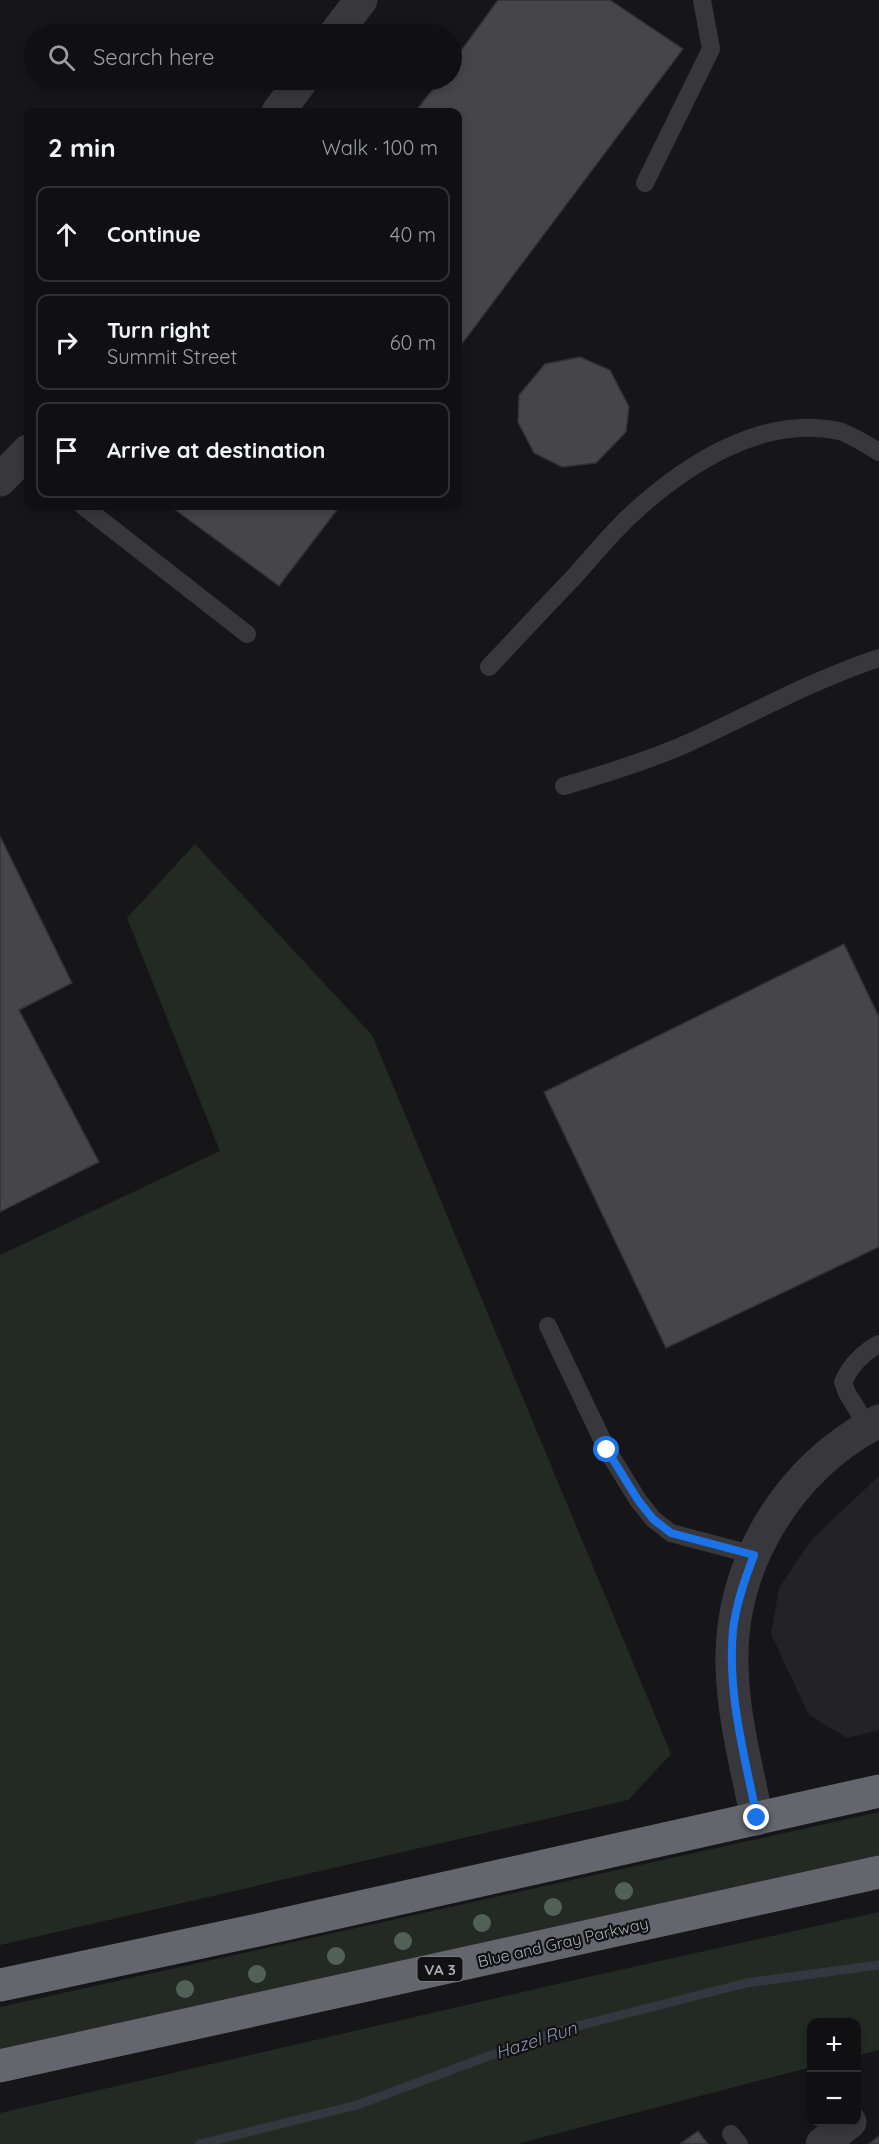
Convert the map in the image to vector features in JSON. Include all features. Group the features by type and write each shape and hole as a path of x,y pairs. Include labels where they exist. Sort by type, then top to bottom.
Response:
{"highway":[{"path":"0,1985 256,1931 879,1791"},
{"name":"Blue and Gray Parkway","path":"0,2066 879,1872"}],"street":[{"path":"343,24 361,0"},
{"path":"282,108 295,90"},
{"path":"0,480 24,460"},
{"path":"757,1818 734,1701 733,1629 742,1584 759,1541 782,1503 811,1470 838,1446 873,1424"},
{"path":"822,2144 845,2126"}],"lane":[{"path":"645,183 711,49 702,0"},
{"path":"489,667 632,514 680,477 721,451 756,435 789,428 815,428 841,432 879,452"},
{"path":"88,510 247,634"},
{"path":"564,786 610,772 685,744 772,701 848,668 879,658"},
{"path":"549,1326 607,1450 638,1500 653,1519 671,1533 754,1555"},
{"path":"873,1424 847,1393 843,1382 850,1366 879,1344"}],"shaded area":[{"path":"195,844 372,1035 671,1754 628,1800 0,1945 0,1255 220,1151 127,918"},
{"path":"879,1476 879,1730 847,1738 809,1715 771,1634 779,1588 812,1539"},
{"path":"879,1812 879,1855 0,2050 0,2007"},
{"path":"879,1912 879,2050 861,2055 861,2018 807,2018 807,2068 517,2144 0,2144 0,2113"}],"building":[{"path":"498,0 610,0 683,49 462,344 462,108 418,108 432,90 462,90 462,49"},
{"path":"580,357 610,370 629,407 626,432 596,463 562,467 534,453 518,422 519,395 545,364"},
{"path":"175,510 337,510 279,586"},
{"path":"0,836 72,983 19,1010 99,1162 0,1212"},
{"path":"844,944 879,1017 879,1247 666,1348 544,1092"},
{"path":"698,2131 708,2144 680,2144"},
{"path":"879,2136 879,2144 869,2144"}],"waterway":[{"name":"Hazel Run","path":"200,2144 357,2105 554,2032 746,1983 879,1965"}],"route":[{"path":"607,1450 638,1500 653,1519 671,1533 754,1555 742,1584 733,1629 732,1665 734,1701 757,1818"}]}
